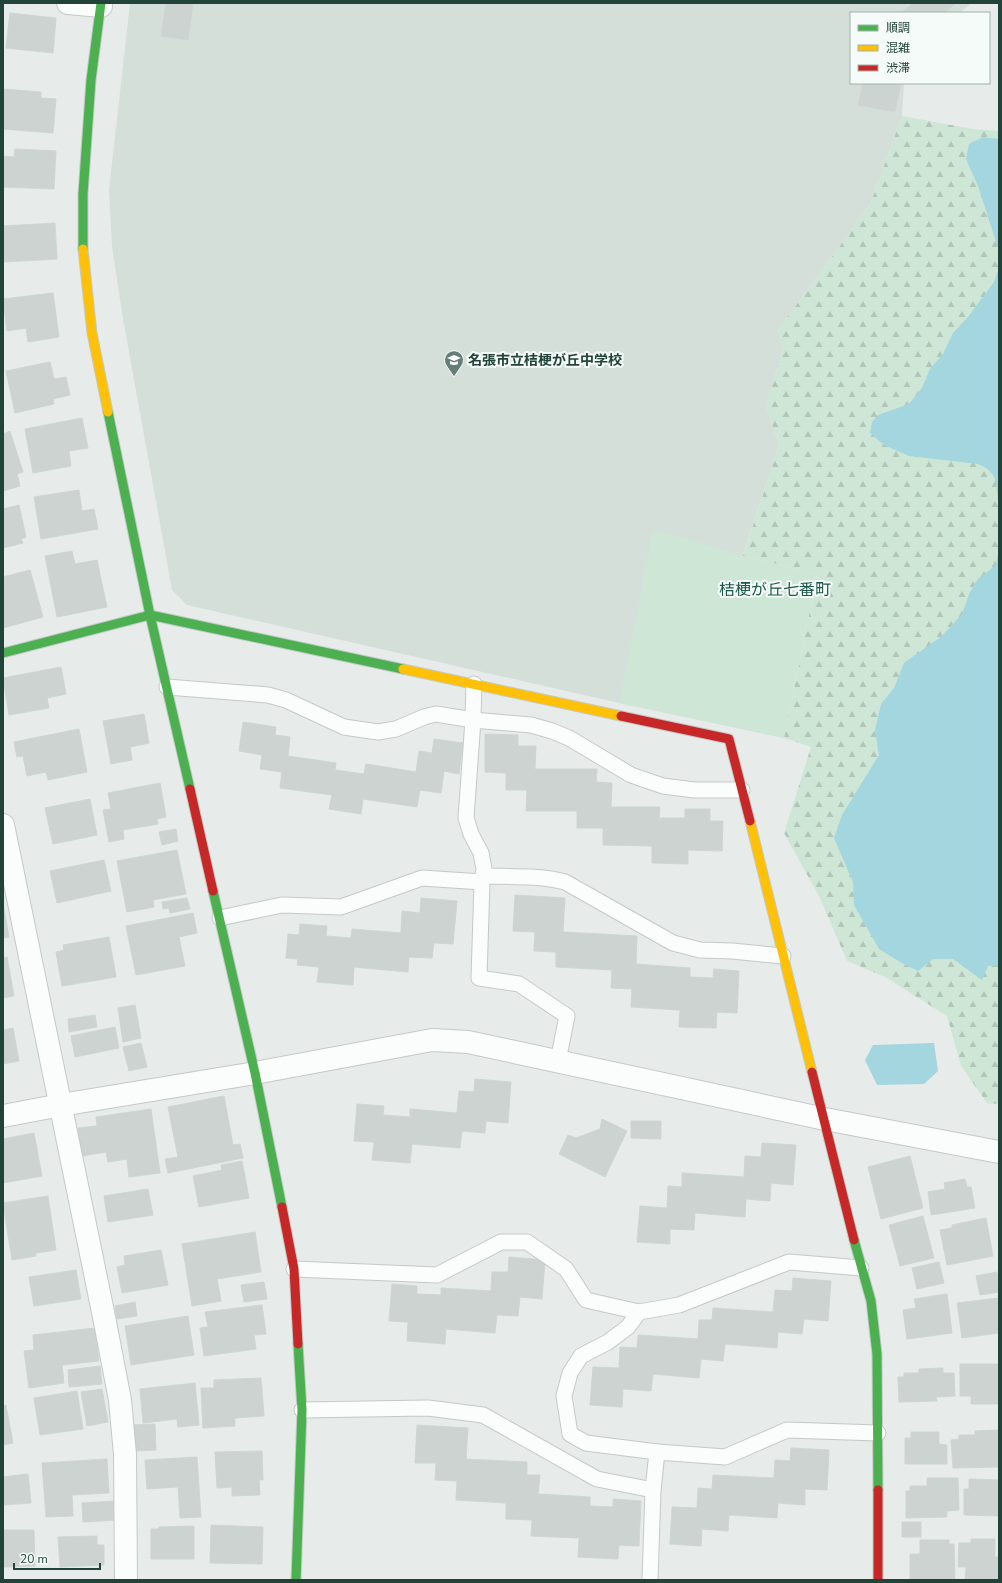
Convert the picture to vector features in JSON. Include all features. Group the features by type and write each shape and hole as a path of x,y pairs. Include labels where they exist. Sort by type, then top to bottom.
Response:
{"street":[{"path":"68,3 101,5 90,88 83,194 83,244 92,334 150,615 255,1073 294,1269 302,1410 296,1580"},
{"path":"3,653 150,615 729,739 861,1268 871,1301 877,1354 878,1580"},
{"path":"3,825 120,1400 125,1454 126,1580"},
{"path":"3,1116 255,1073 432,1040 468,1042 997,1157"}],"lane":[{"path":"474,684 466,818 471,834 481,853 484,869 479,978 519,984 567,1016 558,1061"},
{"path":"167,687 268,694 286,700 344,727 378,732 396,729 424,717 436,714 473,720 531,725 569,738 631,775 663,786 694,790 742,790"},
{"path":"220,918 282,905 341,907 422,878 549,878 565,882 673,943 690,948 783,956"},
{"path":"294,1269 437,1275 501,1242 527,1242 566,1269 586,1300 639,1312 679,1305 789,1262 861,1268"},
{"path":"639,1312 628,1327 608,1342 581,1356 570,1373 564,1396 570,1434 586,1443 657,1452 726,1457 787,1430 878,1433"},
{"path":"302,1410 428,1408 482,1416 597,1480 653,1490"},
{"path":"650,1580 653,1490 657,1452"}],"shaded area":[{"name":"名張市立桔梗が丘中学校","path":"130,3 972,3 960,12 850,12 850,84 904,84 902,116 870,205 778,330 783,348 766,406 779,446 743,555 784,738 619,703 187,605 172,590 123,319 112,247 109,190"}],"green space":[{"path":"902,116 973,129 999,131 999,1104 987,1103 961,1066 947,1016 885,977 847,961 819,896 784,833 811,747 784,738 817,574 743,556 779,446 766,406 783,348 778,330 870,205"},
{"path":"653,529 743,556 817,574 784,738 619,703"}],"water":[{"path":"983,137 999,139 999,251 978,186 966,159 969,144"},
{"path":"999,268 999,505 993,476 990,471 978,464 909,456 884,445 870,433 872,422 878,415 909,404 922,388 930,369 943,354 953,333 968,317 994,282"},
{"path":"999,548 999,966 988,966 982,980 953,959 933,959 918,971 879,949 854,905 853,882 834,838 842,815 879,755 875,730 881,704 894,688 904,663 942,636 962,614 970,592 978,579 996,565"},
{"path":"934,1043 938,1071 924,1084 877,1085 865,1060 873,1045"}],"building":[{"path":"166,3 193,3 188,40 161,36"},
{"path":"913,3 956,3 945,12 902,12"},
{"path":"10,13 56,18 53,53 6,48"},
{"path":"863,84 901,84 895,112 858,105"},
{"path":"3,89 41,92 41,98 56,99 53,133 3,129"},
{"path":"15,149 56,151 54,189 3,187 3,156 14,157"},
{"path":"55,223 57,259 3,262 3,226"},
{"path":"53,293 59,337 28,342 26,328 7,331 3,299"},
{"path":"50,362 54,379 66,377 70,395 53,399 54,404 15,413 6,371"},
{"path":"82,418 88,448 69,451 71,466 33,473 25,429"},
{"path":"10,431 23,472 17,474 20,486 3,491 3,434"},
{"path":"79,490 82,511 94,509 98,529 41,539 34,497"},
{"path":"19,505 26,537 21,539 23,543 3,548 3,509"},
{"path":"72,551 75,564 97,560 107,607 57,617 45,556"},
{"path":"30,570 43,617 3,628 3,577"},
{"path":"61,667 66,694 47,698 49,708 9,715 3,678"},
{"path":"144,714 149,743 130,747 132,760 111,764 103,721"},
{"path":"243,722 276,727 275,735 290,737 288,756 336,763 335,770 364,774 366,764 416,772 419,751 432,753 434,739 463,743 459,774 444,771 441,793 420,790 417,807 363,799 361,814 329,809 332,795 280,788 282,772 260,769 262,755 239,751"},
{"path":"79,729 87,772 48,780 46,772 27,776 23,756 17,757 14,742"},
{"path":"485,734 518,735 518,746 536,746 535,769 597,769 596,782 612,783 611,807 660,807 659,818 685,818 685,809 710,809 710,821 723,821 722,851 688,850 688,864 652,863 652,846 603,845 603,828 577,828 577,811 526,811 527,790 506,790 506,773 485,772"},
{"path":"160,783 166,817 157,819 158,824 123,830 124,839 109,842 103,810 111,809 108,793"},
{"path":"90,799 97,835 53,844 45,808"},
{"path":"176,829 178,841 162,845 159,832"},
{"path":"177,850 186,894 153,900 154,907 127,912 117,861"},
{"path":"104,860 111,891 57,903 50,871"},
{"path":"515,895 565,898 563,932 637,936 636,964 690,968 690,977 713,978 714,969 739,971 737,1013 717,1012 716,1028 679,1027 680,1010 631,1007 632,989 611,988 612,970 556,967 556,952 534,951 535,932 513,931"},
{"path":"187,898 190,909 170,913 169,908 163,909 162,902"},
{"path":"421,898 457,901 453,944 434,943 432,958 409,957 408,972 354,967 353,985 317,982 319,967 297,965 298,959 286,958 288,934 299,935 300,924 327,926 326,936 351,938 352,929 401,933 402,911 420,913"},
{"path":"3,903 9,937 3,938"},
{"path":"193,913 197,933 179,937 185,966 136,975 126,926"},
{"path":"109,937 116,977 62,986 56,952 64,950 63,945"},
{"path":"7,957 14,996 3,998 3,958"},
{"path":"135,1005 141,1038 123,1042 118,1008"},
{"path":"95,1015 97,1027 69,1032 68,1019"},
{"path":"115,1027 119,1048 75,1057 71,1036"},
{"path":"13,1028 19,1061 3,1064 3,1030"},
{"path":"141,1043 147,1067 129,1071 123,1047"},
{"path":"475,1079 511,1082 508,1123 486,1121 485,1133 462,1131 460,1148 412,1144 410,1163 372,1160 374,1142 354,1141 357,1104 384,1106 383,1115 410,1117 410,1109 457,1113 459,1091 474,1092"},
{"path":"224,1096 233,1145 240,1144 243,1158 168,1173 165,1159 178,1157 168,1107"},
{"path":"151,1109 160,1173 129,1177 127,1159 108,1162 106,1152 82,1156 78,1128 97,1126 96,1117"},
{"path":"602,1119 627,1131 605,1177 559,1154 568,1135 576,1138 600,1129"},
{"path":"631,1121 661,1121 661,1139 631,1138"},
{"path":"34,1133 42,1176 3,1183 3,1139"},
{"path":"762,1143 796,1145 793,1185 771,1183 770,1201 746,1199 745,1217 695,1213 694,1230 670,1229 670,1244 637,1242 640,1206 667,1208 668,1186 682,1187 682,1173 744,1177 745,1156 761,1157"},
{"path":"910,1156 923,1208 881,1219 868,1167"},
{"path":"242,1161 249,1198 199,1207 193,1176 222,1170 221,1165"},
{"path":"965,1179 967,1187 971,1187 975,1208 931,1215 928,1192 945,1189 944,1183"},
{"path":"148,1189 153,1215 108,1222 104,1196"},
{"path":"48,1196 56,1250 36,1253 36,1256 12,1260 3,1203"},
{"path":"923,1216 934,1258 900,1266 889,1225"},
{"path":"986,1218 993,1256 947,1265 940,1230 952,1228 952,1225"},
{"path":"255,1232 261,1272 217,1279 221,1301 192,1306 182,1244"},
{"path":"161,1250 168,1285 122,1293 117,1267 125,1265 124,1256"},
{"path":"509,1257 545,1260 542,1299 520,1297 518,1316 497,1315 495,1333 446,1329 445,1344 407,1341 408,1322 389,1321 392,1284 417,1286 417,1294 441,1295 441,1288 491,1291 492,1272 508,1272"},
{"path":"939,1262 944,1283 917,1289 912,1268"},
{"path":"76,1270 81,1299 34,1306 29,1277"},
{"path":"997,1272 999,1292 980,1295 976,1276"},
{"path":"793,1278 831,1281 828,1321 804,1319 802,1334 778,1332 777,1348 725,1344 723,1361 701,1359 699,1378 653,1374 651,1391 623,1389 622,1407 590,1405 593,1367 619,1368 620,1347 637,1348 638,1335 698,1339 699,1320 712,1320 713,1308 773,1312 775,1290 792,1291"},
{"path":"264,1282 267,1299 244,1302 241,1285"},
{"path":"947,1294 952,1333 907,1339 903,1310 916,1308 914,1299"},
{"path":"999,1298 999,1333 962,1338 957,1303"},
{"path":"135,1302 137,1316 117,1319 115,1306"},
{"path":"262,1305 266,1334 254,1335 256,1349 204,1356 200,1328 208,1327 205,1312"},
{"path":"188,1316 194,1355 131,1365 125,1326"},
{"path":"95,1328 99,1361 62,1365 64,1383 29,1388 24,1351 34,1350 33,1335"},
{"path":"960,1364 999,1364 999,1404 971,1404 971,1396 960,1396"},
{"path":"100,1366 102,1384 69,1387 68,1370"},
{"path":"943,1368 943,1373 954,1373 955,1396 936,1397 937,1401 899,1402 898,1377 904,1377 904,1373 919,1373 919,1369"},
{"path":"261,1378 264,1416 235,1418 235,1426 203,1428 201,1388 214,1388 214,1380"},
{"path":"195,1383 199,1425 178,1427 177,1419 143,1423 140,1389"},
{"path":"102,1389 108,1422 87,1426 81,1392"},
{"path":"77,1391 83,1429 40,1435 34,1398"},
{"path":"6,1405 13,1443 3,1445 3,1406"},
{"path":"155,1424 156,1450 134,1451 132,1425"},
{"path":"417,1425 468,1428 466,1459 527,1462 527,1475 540,1475 538,1494 590,1497 590,1506 613,1507 613,1499 641,1501 639,1546 619,1545 618,1559 578,1557 579,1538 531,1536 532,1520 506,1519 506,1503 456,1500 457,1481 435,1480 436,1463 415,1463"},
{"path":"999,1430 999,1467 953,1468 951,1440 959,1439 959,1435 975,1435 975,1431"},
{"path":"911,1432 939,1432 939,1444 947,1445 947,1464 905,1464 905,1438 911,1438"},
{"path":"791,1448 829,1450 827,1490 805,1489 805,1505 778,1503 777,1518 729,1515 728,1531 702,1529 701,1546 670,1544 672,1507 697,1508 698,1488 712,1489 713,1475 774,1478 775,1460 790,1461"},
{"path":"262,1451 263,1480 259,1480 260,1495 232,1496 232,1487 217,1488 215,1452"},
{"path":"197,1457 201,1517 180,1518 178,1487 147,1489 145,1460"},
{"path":"107,1459 109,1493 72,1495 73,1516 46,1517 42,1463"},
{"path":"28,1474 31,1503 3,1505 3,1477"},
{"path":"927,1478 958,1478 959,1510 947,1511 947,1517 906,1518 906,1491 910,1491 910,1486 927,1486"},
{"path":"969,1479 999,1480 999,1516 964,1515 964,1489 969,1489"},
{"path":"115,1501 116,1520 83,1522 82,1503"},
{"path":"902,1522 921,1522 921,1537 902,1537"},
{"path":"211,1525 263,1527 262,1564 210,1563"},
{"path":"194,1526 194,1559 151,1559 151,1529 159,1529 159,1527"},
{"path":"3,1530 34,1530 35,1566 3,1567"},
{"path":"97,1536 97,1545 104,1545 104,1565 60,1567 58,1537"},
{"path":"971,1539 995,1539 995,1557 999,1557 999,1580 965,1580 966,1567 958,1567 959,1543 971,1543"},
{"path":"920,1540 949,1540 949,1544 954,1544 955,1580 910,1580 910,1554 920,1554"}],"traffic: fast":[{"path":"83,249 83,194 91,80 101,3"},
{"path":"108,412 150,615 190,789"},
{"path":"3,653 150,615 403,669"},
{"path":"213,891 255,1073 282,1207"},
{"path":"854,1240 871,1301 877,1354 878,1490"},
{"path":"296,1580 302,1410 298,1344"}],"traffic: slow":[{"path":"83,249 92,333 108,412"},
{"path":"403,669 621,716"},
{"path":"750,821 812,1072"}],"traffic: jam":[{"path":"621,716 729,739 750,821"},
{"path":"190,789 213,891"},
{"path":"812,1072 854,1240"},
{"path":"282,1207 294,1269 298,1344"},
{"path":"878,1490 878,1580"}],"place":[{"name":"名張市立桔梗が丘中学校","path":"454,377"}],"district":[{"name":"桔梗が丘七番町","path":"775,590"}]}
